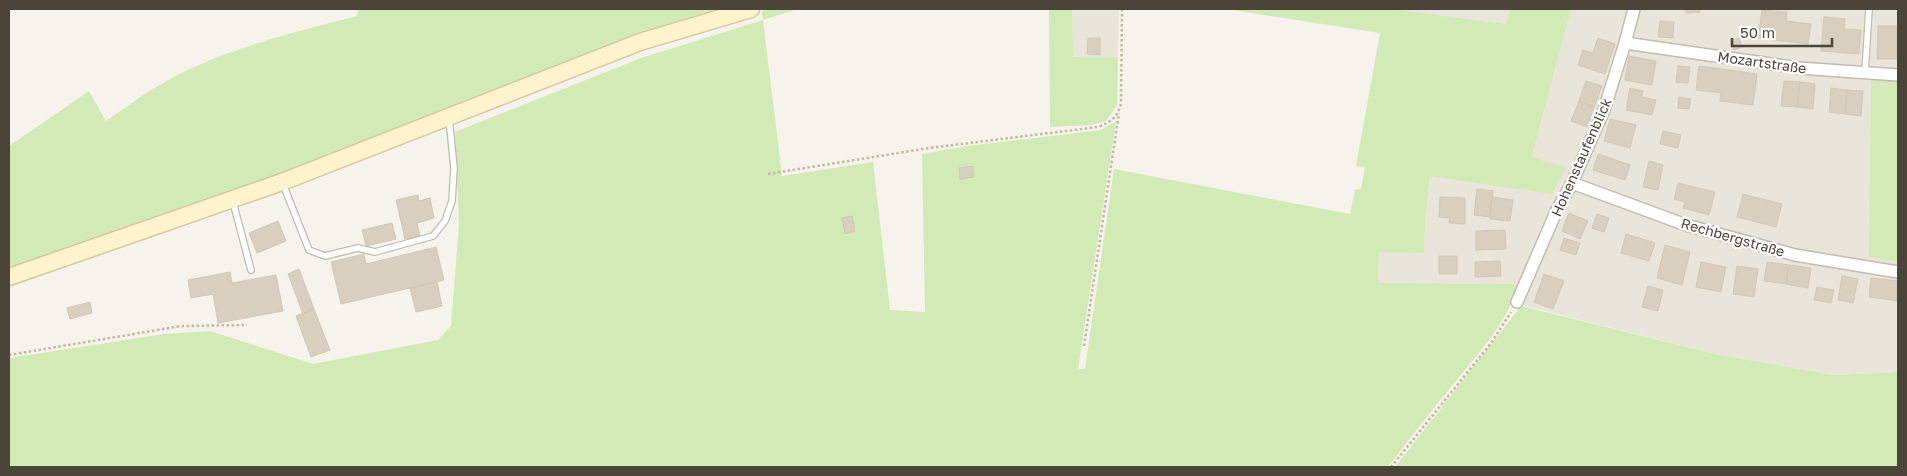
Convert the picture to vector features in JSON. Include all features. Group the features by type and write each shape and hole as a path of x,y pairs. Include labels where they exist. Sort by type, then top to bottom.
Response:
{"street":[{"path":"9,277 282,182 640,42 751,9"},
{"name":"Hohenstaufenblick","path":"1518,302 1556,212 1572,183 1604,110 1626,43 1634,9"},
{"name":"Mozartstraße","path":"1626,43 1799,68 1898,75"},
{"name":"Rechbergstraße","path":"1572,183 1686,225 1786,253 1898,272"}],"lane":[{"path":"1866,72 1869,9"},
{"path":"282,182 309,250 325,256 358,248 375,252 433,236 445,221 452,201 454,168 449,118"},
{"path":"232,200 251,270"}],"path":[{"path":"1084,346 1119,112 1122,85 1122,9"},
{"path":"768,174 939,147 1098,127 1113,120 1119,112"},
{"path":"1391,467 1491,343 1518,302"},
{"path":"9,355 181,326 247,325"}],"shaded area":[{"path":"1072,9 1119,9 1118,57 1073,57"},
{"path":"1391,9 1510,9 1506,24"},
{"path":"1571,9 1898,9 1898,372 1833,375 1715,354 1513,303 1519,284 1378,283 1379,251 1424,253 1430,176 1532,158"}],"green space":[{"path":"358,9 714,9 711,16 403,130 9,271 9,146 89,91 106,121 141,96 186,71 233,51 357,16"},
{"path":"768,9 798,9 763,20 762,11"},
{"path":"1049,9 1072,9 1073,57 1118,57 1117,106 1106,121 1091,125 1050,127"},
{"path":"1226,9 1391,9 1506,24 1510,9 1571,9 1532,157 1566,168 1552,194 1430,176 1424,253 1379,252 1378,283 1519,284 1498,328 1388,467 9,467 9,358 164,334 210,331 313,364 438,340 451,326 459,224 455,132 641,58 763,20 782,176 873,162 890,310 925,312 922,154 967,146 1101,130 1116,121 1078,369 1085,369 1114,169 1350,214 1355,190 1361,189 1365,167 1356,166 1380,33"},
{"path":"1871,76 1898,78 1898,261 1869,257"},
{"path":"1521,306 1715,354 1833,375 1898,372 1898,467 1395,467"}],"building":[{"path":"1686,9 1700,9 1700,12 1686,13"},
{"path":"1762,10 1787,12 1786,21 1811,24 1808,44 1758,38"},
{"path":"1824,17 1845,19 1844,29 1861,30 1859,54 1821,51"},
{"path":"1660,21 1674,22 1673,38 1658,37"},
{"path":"1878,26 1898,26 1898,59 1877,59"},
{"path":"1088,38 1100,38 1100,55 1087,54"},
{"path":"1598,38 1615,44 1605,74 1578,65 1583,50 1593,53"},
{"path":"1739,38 1742,47 1734,50 1731,41"},
{"path":"1629,56 1656,61 1652,85 1625,80"},
{"path":"1678,66 1690,67 1688,83 1676,82"},
{"path":"1699,66 1757,74 1753,105 1720,101 1721,93 1696,90"},
{"path":"1586,81 1602,86 1594,107 1579,101"},
{"path":"1784,81 1800,82 1797,107 1781,106"},
{"path":"1800,82 1815,84 1813,109 1797,107"},
{"path":"1630,88 1643,91 1642,97 1656,100 1652,115 1626,110"},
{"path":"1831,88 1847,90 1845,114 1829,112"},
{"path":"1847,90 1863,91 1861,116 1845,114"},
{"path":"1679,97 1691,99 1689,109 1678,108"},
{"path":"1579,101 1594,107 1587,127 1571,121"},
{"path":"1610,119 1636,125 1630,148 1604,141"},
{"path":"1663,131 1681,135 1678,148 1660,144"},
{"path":"1598,154 1630,165 1625,180 1593,170"},
{"path":"1649,161 1663,165 1658,190 1643,187"},
{"path":"973,166 974,177 960,179 959,168"},
{"path":"1678,183 1715,192 1709,215 1683,208 1685,202 1674,199"},
{"path":"1477,189 1493,191 1490,217 1474,215"},
{"path":"1743,194 1782,204 1776,227 1737,217"},
{"path":"418,195 419,201 430,198 434,218 417,223 420,236 405,239 396,200"},
{"path":"1440,197 1465,198 1465,224 1449,223 1450,218 1439,217"},
{"path":"1492,197 1513,200 1510,221 1490,219"},
{"path":"1569,213 1588,221 1580,239 1562,231"},
{"path":"1597,214 1609,218 1604,232 1592,228"},
{"path":"852,216 855,231 845,234 842,218"},
{"path":"278,221 286,241 257,253 249,233"},
{"path":"392,223 396,239 366,246 362,230"},
{"path":"1505,230 1506,249 1476,250 1476,231"},
{"path":"1626,234 1655,243 1649,261 1621,253"},
{"path":"1564,238 1580,243 1576,255 1560,250"},
{"path":"1665,245 1690,252 1682,285 1657,278"},
{"path":"436,247 444,280 341,304 331,262 364,254 366,264"},
{"path":"1439,256 1457,256 1457,274 1439,274"},
{"path":"1500,261 1501,276 1475,277 1475,262"},
{"path":"1701,262 1726,267 1721,292 1696,287"},
{"path":"1767,262 1789,265 1786,284 1764,281"},
{"path":"1789,265 1811,268 1808,288 1786,284"},
{"path":"1737,266 1758,269 1754,297 1733,294"},
{"path":"299,269 314,309 303,314 288,274"},
{"path":"230,272 232,283 276,275 283,311 218,323 213,294 191,298 188,280"},
{"path":"1544,274 1564,281 1553,309 1534,302"},
{"path":"1842,276 1858,279 1853,303 1838,300"},
{"path":"1871,278 1898,281 1898,301 1869,297"},
{"path":"437,282 442,306 416,312 410,288"},
{"path":"1648,286 1663,290 1658,311 1642,307"},
{"path":"1817,287 1834,290 1831,303 1814,300"},
{"path":"90,302 92,313 70,319 67,308"},
{"path":"314,309 330,350 311,357 296,316"}]}
